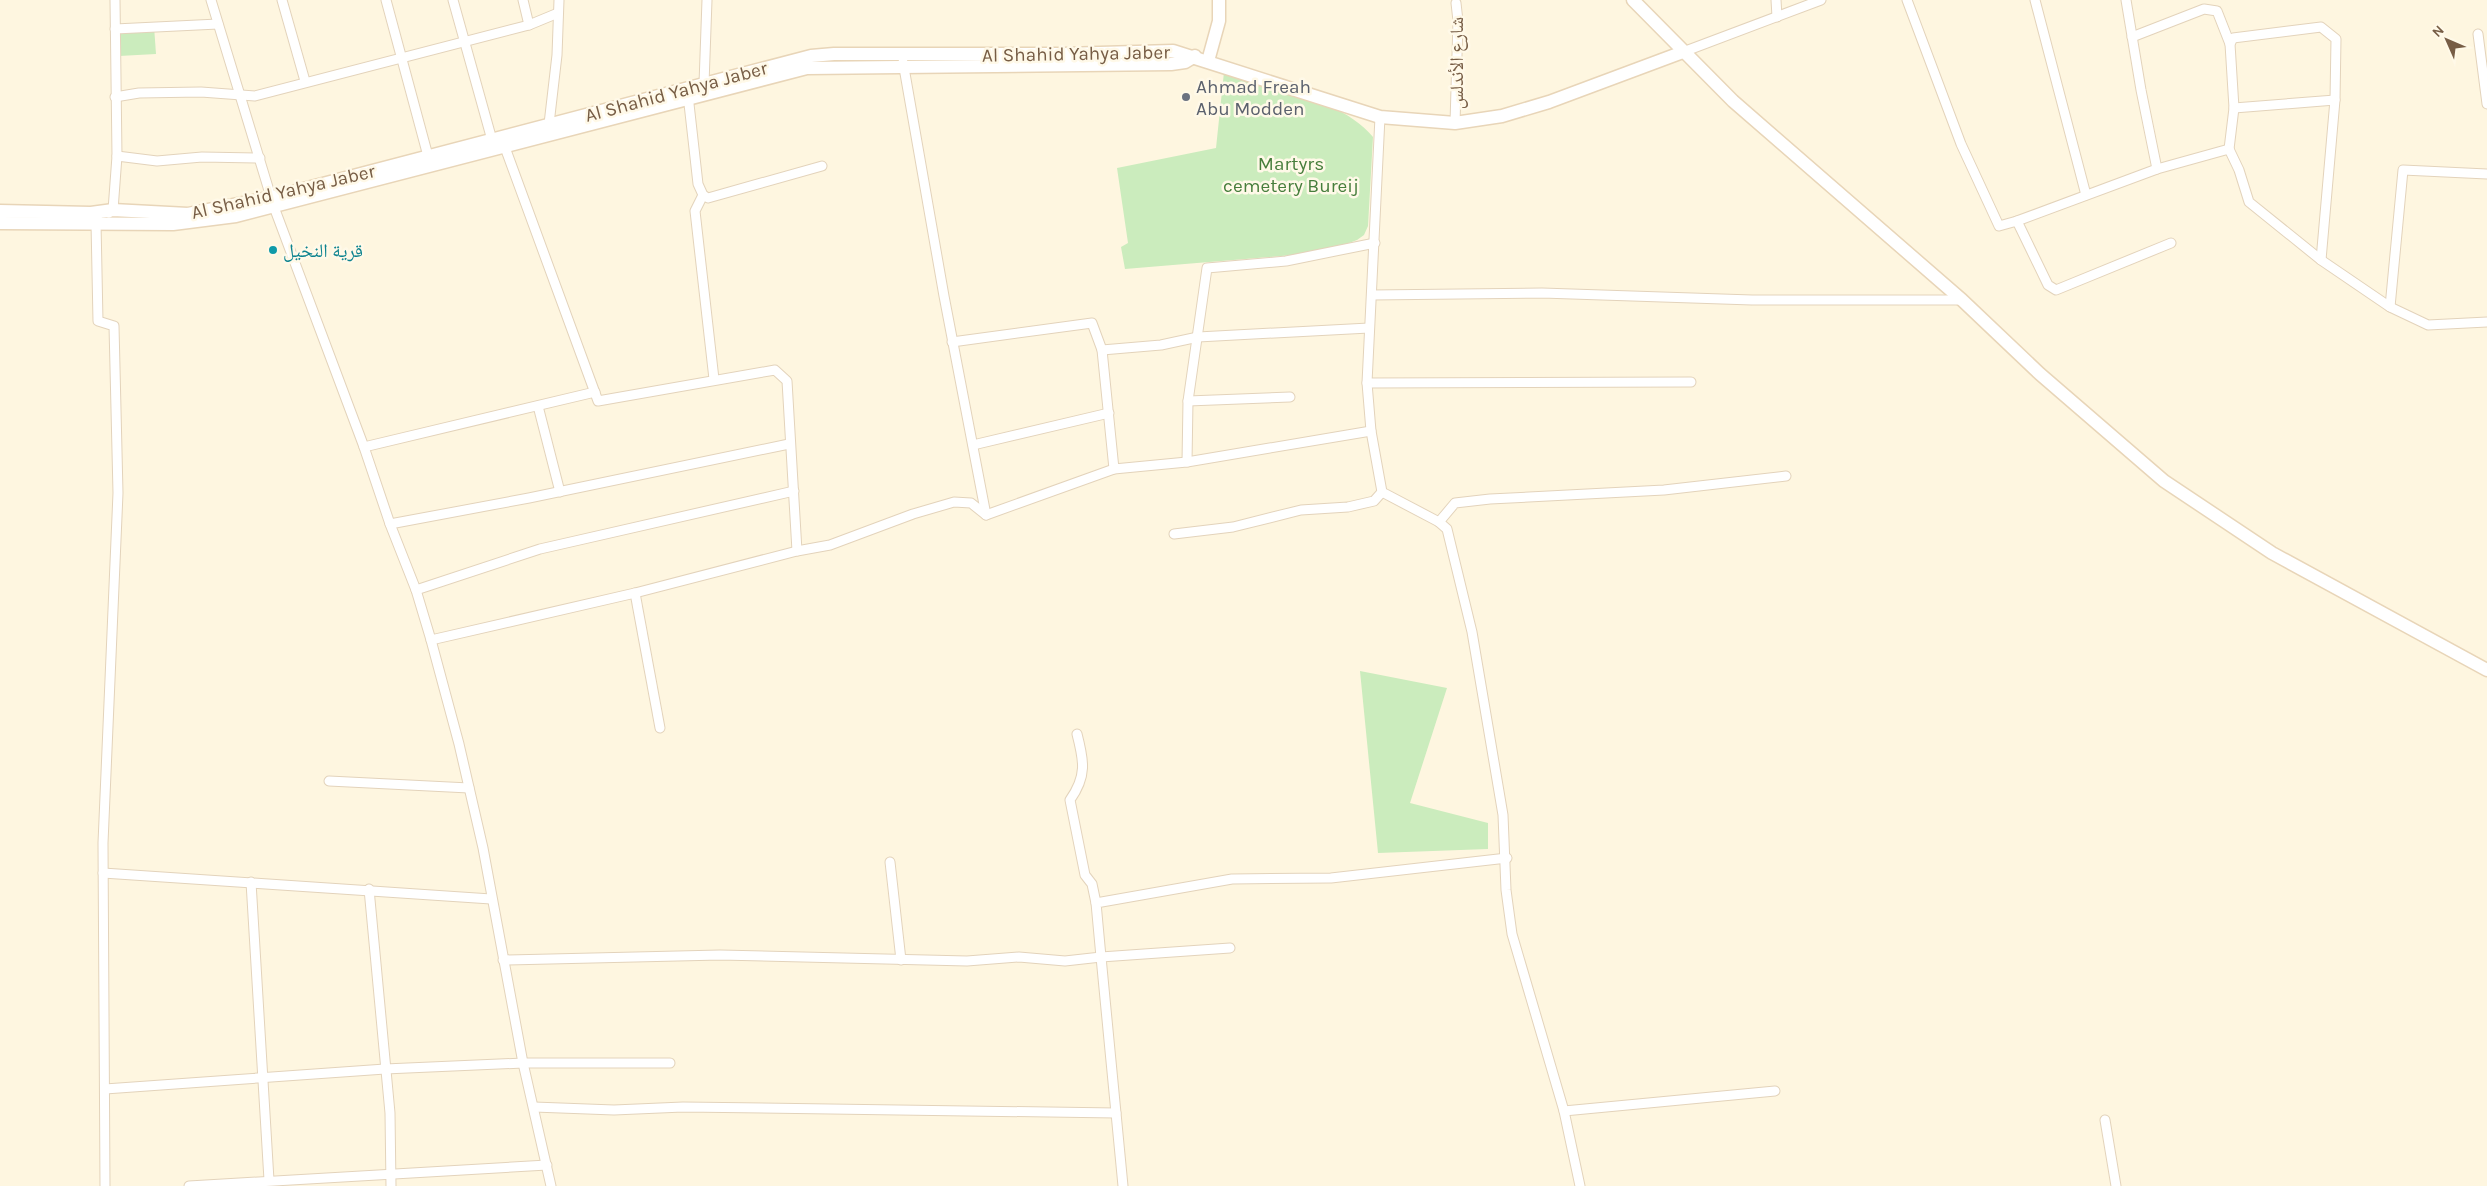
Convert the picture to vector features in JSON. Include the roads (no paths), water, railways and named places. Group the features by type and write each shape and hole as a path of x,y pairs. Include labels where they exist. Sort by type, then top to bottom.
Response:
{"street":[{"path":"105,1186 103,873 109,674 118,493 114,326 98,321 96,223 113,210 117,156 115,0"},
{"path":"211,0 274,202 364,447 390,524 416,590 431,640 483,848 523,1063 551,1186"},
{"path":"282,0 305,81"},
{"path":"386,0 428,156"},
{"path":"453,0 463,41 499,141 598,401 714,379 775,370 788,381 790,444 798,551"},
{"path":"523,0 530,24"},
{"path":"548,124 557,55 559,0"},
{"path":"704,84 707,0"},
{"path":"1208,61 1219,21 1219,0"},
{"path":"1776,0 1777,17"},
{"path":"1683,52 1821,0"},
{"path":"1907,0 1961,144 1998,226 2157,169 2229,149"},
{"path":"2035,0 2086,195"},
{"path":"2126,0 2157,169"},
{"path":"1636,2 1733,101 1962,300 2040,374 2178,491 2272,553 2487,670"},
{"name":"شارع الأندلس","path":"1455,124 1458,21 1456,3"},
{"path":"2132,37 2204,9 2217,11 2230,44 2234,108 2229,149 2239,170 2249,202 2321,260 2390,307 2428,325 2487,322"},
{"path":"116,96 139,93 201,92 255,96 305,81 530,24 558,13"},
{"path":"115,30 218,24"},
{"path":"2230,44 2233,38 2240,35 2321,27 2336,39 2335,100 2321,260"},
{"path":"2478,34 2487,104"},
{"name":"Al Shahid Yahya Jaber","path":"0,211 91,213 113,210 188,214 274,202 499,141 807,68 902,60 1173,51 1195,56 1380,117 1455,124 1502,116 1540,105 1683,52"},
{"name":"Al Shahid Yahya Jaber","path":"0,223 173,224 236,216 274,202 428,156 499,141 548,124 688,95 704,84 811,56 902,60"},
{"path":"902,60 952,342 986,515"},
{"path":"688,95 698,184 703,196 708,198 822,166"},
{"path":"2234,108 2335,100"},
{"path":"1174,534 1233,527 1301,510 1348,507 1374,502 1382,492 1367,383 1380,117"},
{"path":"117,156 157,161 202,157 260,158"},
{"path":"2390,307 2403,170 2487,174"},
{"path":"703,196 695,211 714,379"},
{"path":"2016,221 2048,284 2056,290 2171,243"},
{"path":"1187,462 1188,401 1207,268 1286,261 1375,243"},
{"path":"1372,295 1542,293 1752,300 1962,300"},
{"path":"952,342 1092,323 1102,350 1114,469"},
{"path":"1102,350 1161,345 1198,336 1369,328"},
{"path":"1367,383 1691,382"},
{"path":"364,447 594,392"},
{"path":"1188,401 1290,397"},
{"path":"538,406 560,492"},
{"path":"973,445 1109,413"},
{"path":"986,515 1114,469 1187,462 1372,430"},
{"path":"390,524 560,492 790,444"},
{"path":"1439,522 1455,503 1664,490 1786,476"},
{"path":"416,590 540,549 794,491"},
{"path":"1382,492 1439,522 1447,529 1472,632 1503,815 1507,858 1506,890 1512,934 1564,1111 1580,1186"},
{"path":"431,640 635,593 830,544 913,514 954,502 971,503 986,515"},
{"path":"635,593 660,728"},
{"path":"1077,734 1084,759 1083,771 1081,785 1070,800 1080,838 1085,875 1092,884 1096,903 1123,1186"},
{"path":"329,781 469,788"},
{"path":"1096,903 1232,880 1331,878 1507,858"},
{"path":"890,862 901,960"},
{"path":"103,873 368,889 491,899"},
{"path":"251,882 269,1180"},
{"path":"368,889 390,1113 390,1186"},
{"path":"503,960 720,955 967,961 1019,958 1065,961 1230,948"},
{"path":"105,1090 385,1069 523,1063 670,1063"},
{"path":"1564,1111 1775,1090"},
{"path":"534,1107 614,1110 683,1107 1116,1113"},
{"path":"2105,1120 2116,1186"},
{"path":"189,1186 547,1165"}],"place":[{"name":"Ahmad Freah Abu Modden","path":"1186,97"},
{"name":"قرية النخيل","path":"273,250"}],"park label":[{"name":"Martyrs cemetery Bureij","path":"1291,174"}]}
